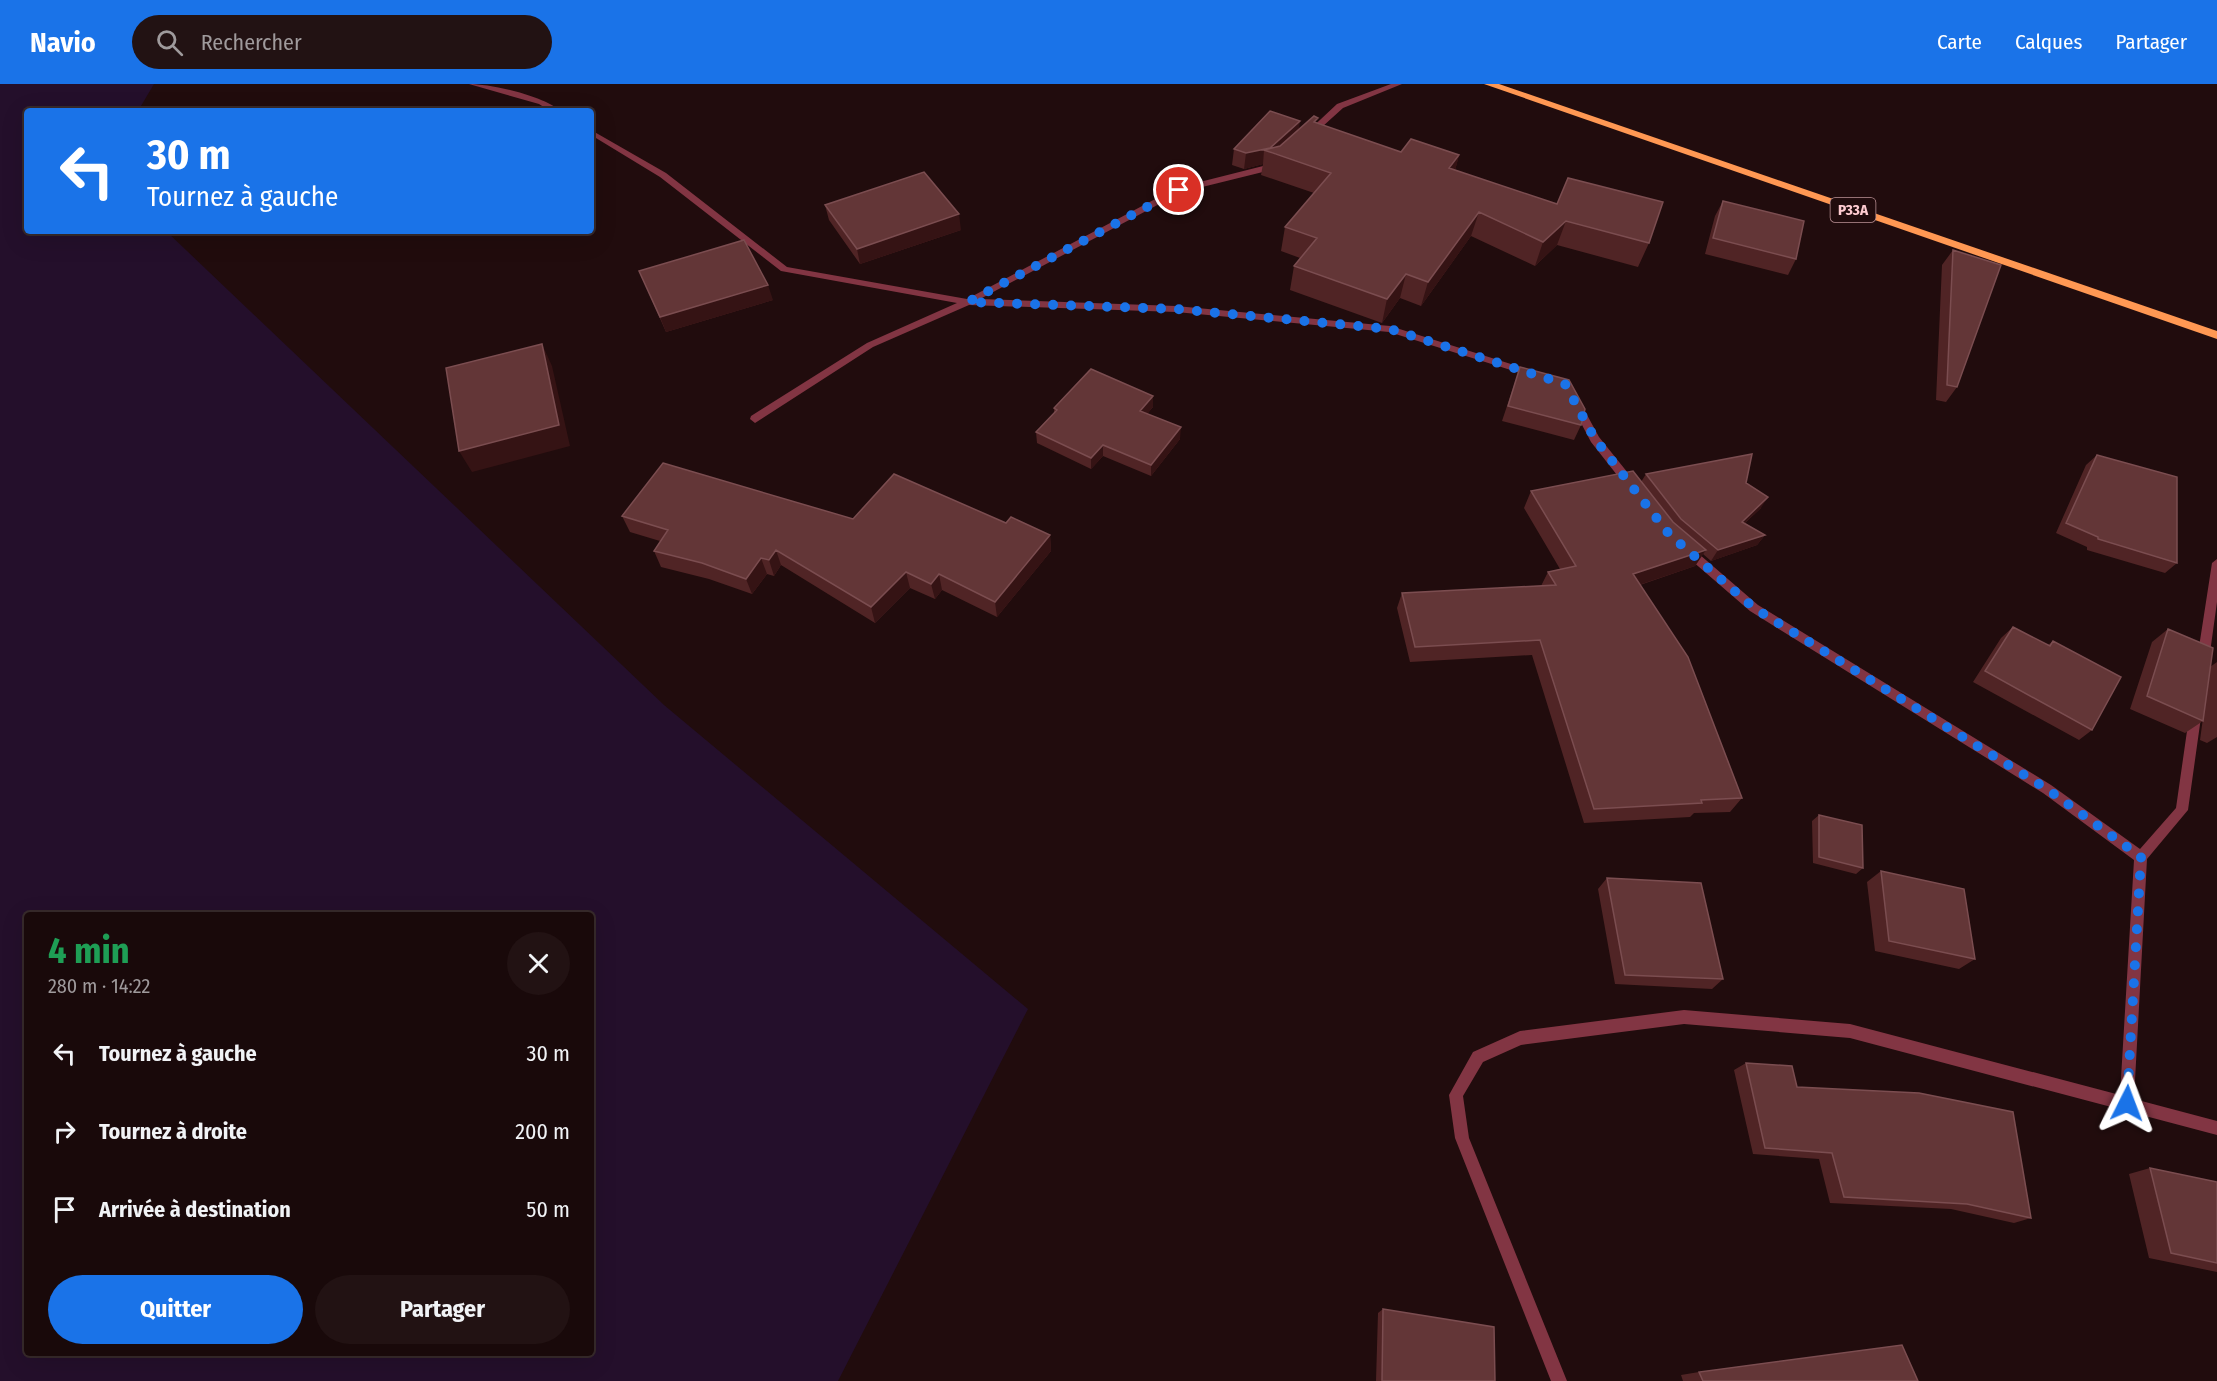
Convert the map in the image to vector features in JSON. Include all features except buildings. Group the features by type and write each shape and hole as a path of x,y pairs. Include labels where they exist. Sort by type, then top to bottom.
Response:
{"main road":[{"name":"P33A","path":"1489,84 2217,335"}],"street":[{"path":"473,84 542,102 551,108"},
{"path":"1298,144 1340,106 1398,84"},
{"path":"594,134 663,175 783,269 968,302 1176,309 1390,329 1543,377"},
{"path":"755,419 870,345 968,302 1179,190 1272,167 1280,160"},
{"path":"1570,393 1595,439 1642,499"},
{"path":"1677,541 1754,608 2047,789 2141,857"},
{"path":"2202,669 2217,563"},
{"path":"2127,1103 2141,857 2182,810 2199,693"},
{"path":"1559,1381 1462,1138 1456,1095 1478,1057 1520,1038 1684,1017 1850,1031 2217,1128"}],"shaded area":[{"path":"0,84 154,84 140,108 24,108 24,234 169,234 664,705 1028,1009 838,1381 0,1381"}],"route":[{"path":"1179,190 968,302 1176,309 1390,329 1565,384 1595,439 1669,534 1754,608 2047,789 2141,857 2127,1103"}]}
